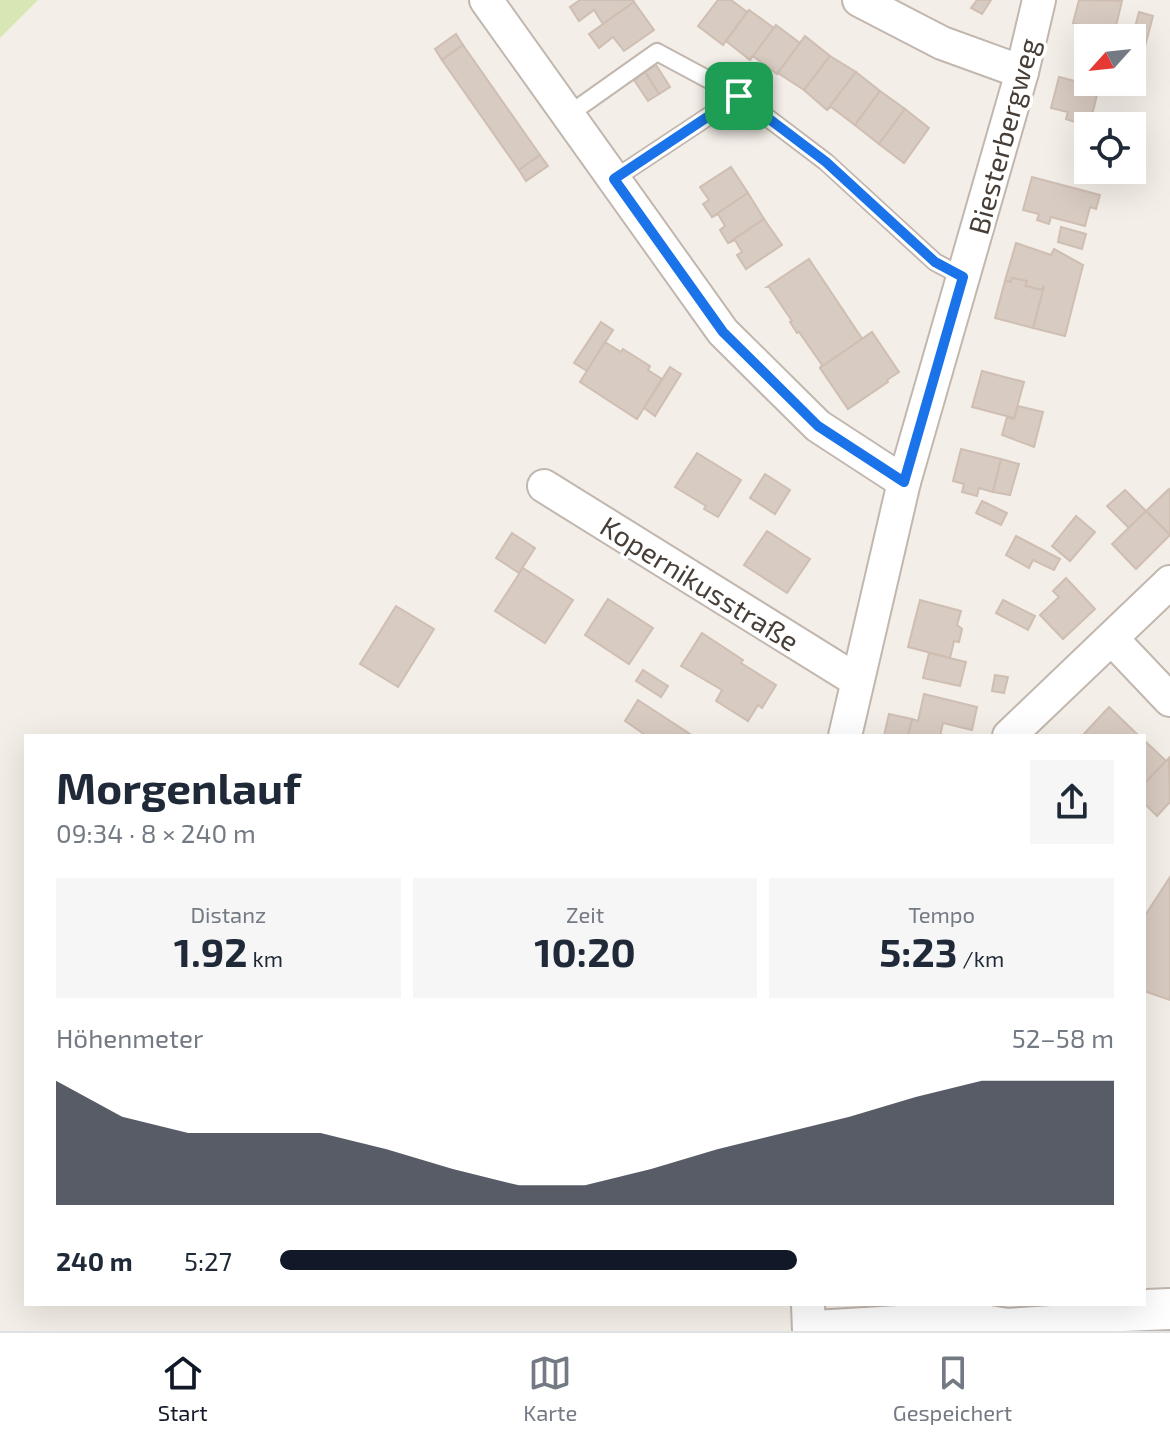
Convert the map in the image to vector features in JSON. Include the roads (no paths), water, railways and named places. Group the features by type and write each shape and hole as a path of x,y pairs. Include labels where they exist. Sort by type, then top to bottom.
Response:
{"street":[{"path":"486,0 723,332 818,426 904,482"},
{"path":"859,0 942,43 1022,72"},
{"name":"Biesterbergweg","path":"845,734 904,482 1022,72 1039,0"},
{"name":"Kopernikusstraße","path":"544,486 856,680"},
{"path":"1011,734 1113,640 1170,582"},
{"path":"1113,640 1170,700"},
{"path":"808,1306 812,1331 966,1322 1006,1329 1068,1325 1081,1308 1170,1309"},
{"path":"966,1322 999,1306"}],"lane":[{"path":"568,115 657,52 739,96 826,162 935,262 963,277"},
{"path":"614,179 739,96"}]}
